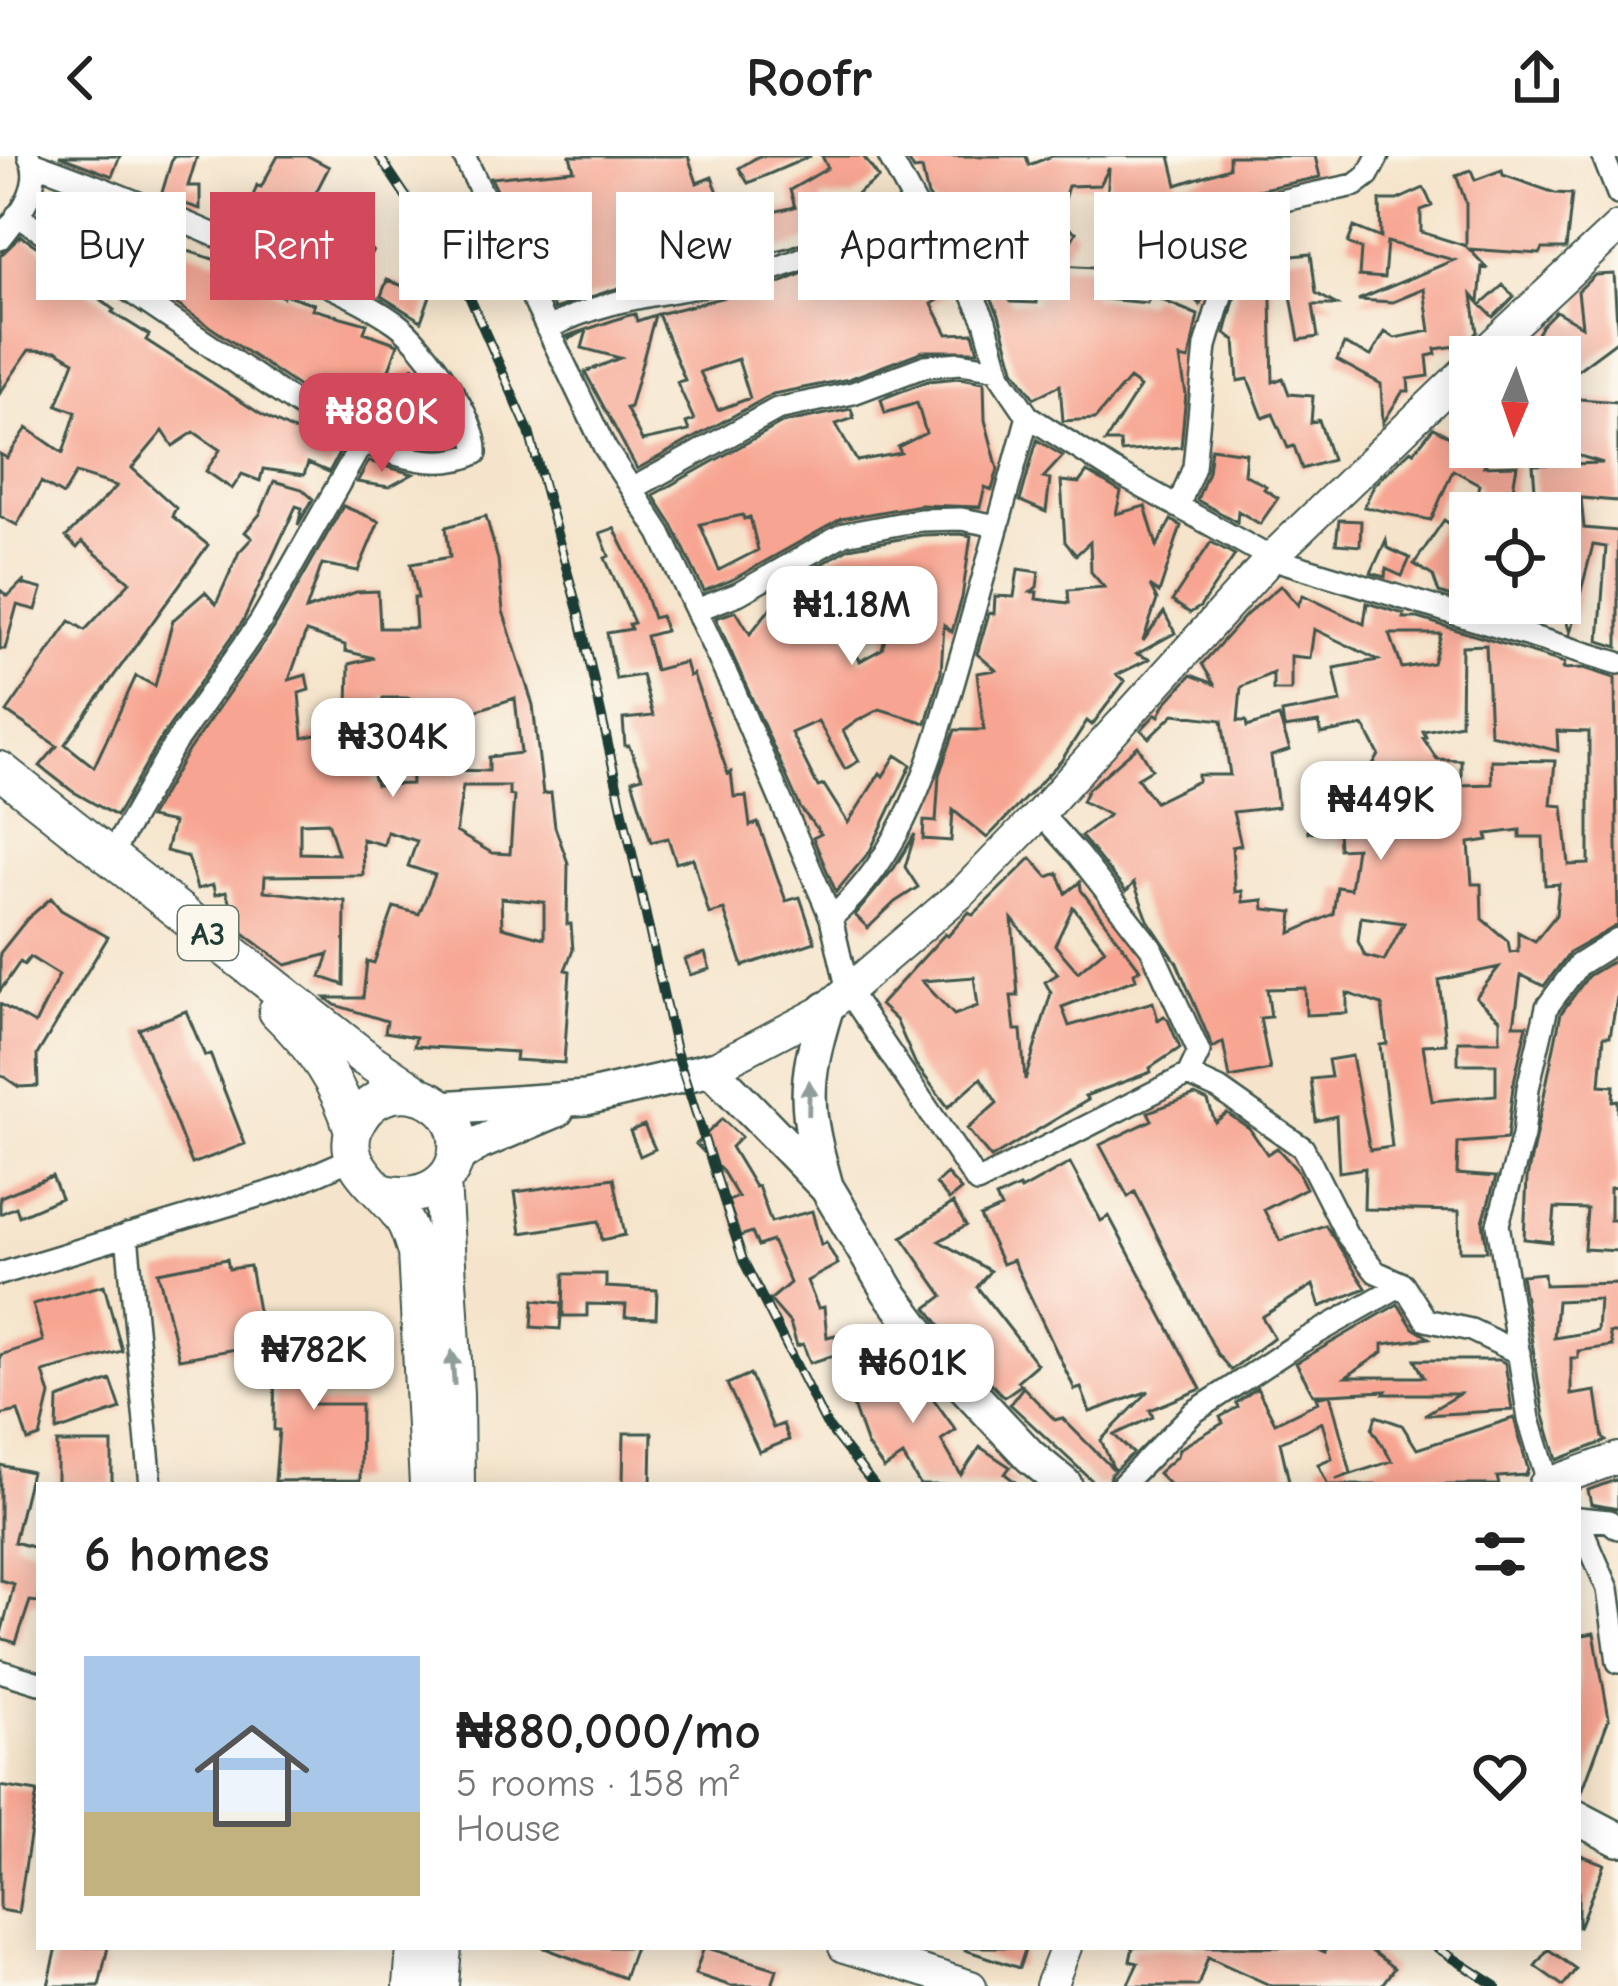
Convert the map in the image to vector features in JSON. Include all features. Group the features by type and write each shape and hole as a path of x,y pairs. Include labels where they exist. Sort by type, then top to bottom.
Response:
{"highway":[{"name":"A3","path":"0,770 365,1058 430,1101"},
{"name":"A3","path":"0,795 265,999 319,1058 346,1105 353,1144 369,1183 405,1220 416,1252 428,1482"},
{"path":"353,1144 371,1104 402,1092 430,1101 456,1131 449,1170 456,1482"},
{"path":"381,1192 413,1196 449,1170"},
{"path":"412,1986 415,1950"},
{"path":"440,1986 443,1950"}],"main road":[{"path":"1501,336 1618,227"},
{"path":"449,1170 488,1139 586,1098 711,1069 837,1000 966,889 1271,558 1449,386"},
{"path":"827,1188 808,1122 809,1063 837,1000"},
{"path":"711,1069 827,1188 889,1292 939,1359 1060,1482"},
{"path":"430,1101 586,1098"},
{"path":"1552,1482 1618,1458"},
{"path":"1581,1819 1618,1836"},
{"path":"854,1950 971,1986"},
{"path":"1051,1986 1065,1950"}],"street":[{"path":"464,156 605,448 660,533 696,610 831,918 837,1000 977,1182 1188,1075 1199,1052 1151,948 1040,813"},
{"path":"889,156 908,192"},
{"path":"1178,507 1194,467 1206,346 1229,269 1236,217 1246,208 1355,185 1368,175 1378,156"},
{"path":"1603,156 1618,194"},
{"path":"0,239 33,186 32,160 364,302 402,327 420,348 460,404 478,450 471,457 441,461 362,443 17,215"},
{"path":"547,328 610,302 716,284 798,261"},
{"path":"975,300 998,369 1028,416 1178,507 1271,558 1618,663"},
{"path":"632,489 777,409 853,393 925,366 960,363 998,369"},
{"path":"831,918 857,896 879,866 920,784 1028,416"},
{"path":"111,855 175,743 261,621 362,443"},
{"path":"696,610 738,594 844,534 920,520 961,519 998,526"},
{"path":"1546,1482 1529,1419 1498,1224 1523,1136 1547,1007 1577,965 1618,940"},
{"path":"1188,1075 1219,1089 1303,1148 1347,1235 1376,1272 1403,1284 1426,1320 1471,1330 1519,1353"},
{"path":"0,1274 284,1188 353,1144"},
{"path":"127,1235 151,1482"},
{"path":"1125,1482 1194,1412 1301,1342 1403,1284"},
{"path":"1581,1519 1612,1522 1618,1528"},
{"path":"1581,1526 1607,1588 1618,1662"},
{"path":"0,1671 36,1683"}],"building":[{"path":"59,156 120,156 112,176"},
{"path":"173,156 197,156 188,186 200,186 200,209 186,204 186,192 162,192"},
{"path":"278,156 308,156 329,167 316,192 255,192 257,185 261,187"},
{"path":"570,156 688,156 697,183 712,177 718,192 616,192 616,289 592,297 592,192 498,192 491,178 574,170"},
{"path":"759,156 811,156 748,183 739,168"},
{"path":"822,156 863,156 879,178 860,192 798,192 798,244 774,251 774,212 795,207 790,190 828,168"},
{"path":"906,156 1026,156 1029,165 1052,156 1170,156 1177,185 1229,168 1229,156 1315,156 1320,177 1248,192 1108,192 1109,168 1100,185 1068,186 1066,192 927,192 922,169 914,170"},
{"path":"1471,170 1475,180 1502,170 1503,175 1555,193 1572,194 1566,249 1543,249 1540,254 1469,249 1488,269 1482,267 1479,303 1472,295 1477,332 1449,336 1449,347 1427,356 1429,376 1408,379 1409,391 1403,391 1383,423 1381,384 1337,360 1344,344 1371,356 1385,332 1395,338 1430,331 1424,289 1393,302 1358,300 1454,260 1387,242 1384,278 1359,276 1361,249 1348,243 1354,227 1381,238 1380,200 1397,200 1424,188 1432,206 1421,210 1421,232 1466,246 1466,203 1456,175"},
{"path":"21,236 36,246 36,300 101,300 149,335 146,340 262,415 298,433 301,425 342,448 329,472 308,463 304,475 263,469 260,481 242,474 232,489 206,471 220,450 194,432 173,446 163,431 132,468 176,508 172,516 208,545 65,744 94,767 136,676 155,686 173,620 205,592 216,604 239,552 252,538 245,532 260,514 274,481 302,489 313,499 298,525 302,508 296,506 243,621 163,735 116,816 40,766 57,746 7,712 70,621 85,630 130,582 82,542 77,548 66,537 117,486 76,473 63,495 41,482 17,525 0,516 0,454 7,458 27,428 63,453 76,412 57,405 74,361 57,351 29,350 0,393 0,256"},
{"path":"186,250 210,258 210,300 302,300 314,304 312,309 367,324 364,332 398,344 384,384 414,367 458,443 437,446 400,440 327,406 170,300 186,300"},
{"path":"1311,254 1316,293 1337,305 1313,305 1318,337 1299,340 1290,290 1290,256"},
{"path":"1070,266 1094,267 1094,300 1162,300 1198,315 1189,360 1180,358 1186,394 1181,447 1121,452 1120,442 1105,442 1140,387 1129,379 1095,419 1063,421 1060,385 1034,398 1014,369 992,300 1070,300"},
{"path":"1614,274 1618,340 1581,368 1581,336 1536,336 1556,311 1582,326 1578,291 1595,275"},
{"path":"798,275 798,300 938,300 932,304 947,334 973,333 978,351 923,351 849,379 773,394 637,469 585,372 620,358 582,348 587,330 567,336 626,316 635,314 637,321 655,315 626,408 642,441 689,431 686,423 694,420 677,382 685,380 658,314 713,300 774,300 774,285","holes":["738,359 750,398 718,410 700,372"]},
{"path":"387,280 399,284 399,300 429,300 421,321 381,296"},
{"path":"1503,285 1514,297 1493,317 1481,305"},
{"path":"550,300 582,300 554,309"},
{"path":"1234,300 1271,300 1273,382 1283,378 1289,394 1313,396 1311,423 1319,420 1332,460 1302,469 1294,446 1288,448 1273,414 1263,418 1248,379 1238,381 1235,340 1225,334"},
{"path":"928,381 984,382 985,420 998,469 992,490 985,487 980,507 920,505 841,519 704,591 653,495 782,423 851,409 854,418 836,424 857,461 901,453 898,447 926,433 917,403 885,413 881,399","holes":["743,515 750,517 758,550 719,570 700,524"]},
{"path":"1581,399 1618,402 1618,501 1581,498 1581,492 1535,492 1533,468 1603,463 1581,456"},
{"path":"1433,428 1449,436 1449,468 1516,468 1512,492 1477,492 1479,484 1453,470 1431,520 1364,507 1374,485 1414,452"},
{"path":"1037,440 1063,456 1043,478 1050,479 1046,512 1020,501"},
{"path":"1211,448 1246,453 1244,474 1278,498 1260,524 1238,511 1237,522 1197,500"},
{"path":"369,461 413,474 389,487 357,482"},
{"path":"1087,472 1121,492 1116,514 1145,506 1157,546 1171,520 1181,526 1159,593 1150,586 1157,600 1143,641 1164,612 1175,633 1137,654 1149,659 1117,675 1125,681 1092,725 1087,721 1061,761 987,838 953,810 951,841 923,839 924,821 936,822 939,775 955,730 984,730 977,673 996,670 977,654 989,613 994,614 995,596 1014,597 1018,569 1039,572 1037,587 1031,592 1037,592 1036,599 1069,603 1068,590 1104,587 1091,572 1090,542 1076,555 1065,542 1061,481 1079,483"},
{"path":"1581,498 1584,528 1618,531 1618,647 1599,641 1606,547 1593,545 1581,591"},
{"path":"343,506 379,521 358,571 322,564 306,610 356,592 378,591 380,628 416,628 414,598 418,598 411,564 450,557 446,527 486,516 498,560 503,611 533,705 543,794 551,793 555,827 568,863 567,924 571,924 573,950 565,970 570,971 564,1063 515,1060 516,1052 414,1046 416,1037 385,1032 387,1021 326,998 363,998 367,961 374,963 394,907 419,914 435,875 408,866 417,841 387,832 384,845 362,839 363,875 265,876 264,891 345,901 344,985 321,977 329,954 286,965 238,929 226,892 215,895 213,885 197,889 188,857 166,851 173,823 149,818 188,751 274,628","holes":["306,632 345,645 345,651 374,658 349,664 348,711 375,720 383,698 409,698 412,784 376,785 369,763 339,767 330,735 325,753 320,734 303,738 299,693 309,690 306,675 289,680","515,698 521,753 489,757 489,771 449,770 453,720 465,720 465,714","463,786 509,786 509,795 514,796 510,854 492,853 456,832","328,822 338,854 300,853 300,823","501,898 544,902 544,938 502,927"]},
{"path":"1339,520 1361,521 1360,546 1336,544"},
{"path":"1444,520 1449,523 1449,596 1439,593 1433,576 1414,564"},
{"path":"614,528 653,618 661,616 665,631 646,636 655,670 685,662 689,676 693,674 728,774 731,772 734,797 746,796 750,826 758,823 786,901 800,897 815,942 743,966 724,910 709,914 693,858 676,863 668,838 651,842 632,780 642,777 625,746 623,719 653,716 642,675 616,679 607,633 631,629 629,624 634,623 605,558 609,556 600,533"},
{"path":"922,535 971,536 962,598 952,632 944,625 941,672 926,723 880,709 857,721 843,731 859,761 845,769 818,721 791,733 818,787 824,785 848,823 896,755 911,765 870,851 836,892 813,838 821,834 801,809 716,618 736,611 750,634 792,581 849,548","holes":["891,619 882,649 860,661 841,625"]},
{"path":"1386,540 1387,548 1410,558 1402,576 1386,569 1385,577 1371,573"},
{"path":"1211,542 1235,555 1200,607 1190,613 1172,601"},
{"path":"24,580 22,584 42,589 36,610 17,605 5,649 0,649 0,590 8,596"},
{"path":"1281,585 1298,605 1303,595 1364,624 1367,603 1404,614 1403,618 1418,618 1565,663 1563,669 1584,668 1615,678 1618,925 1569,953 1544,986 1521,975 1514,1025 1527,1025 1507,1139 1458,1143 1457,1174 1496,1177 1483,1221 1487,1251 1460,1251 1459,1211 1364,1209 1365,1168 1339,1172 1336,1116 1316,1121 1311,1079 1331,1077 1328,1060 1352,1056 1370,1150 1392,1147 1380,1045 1387,1044 1382,1005 1347,993 1347,1013 1306,1015 1305,988 1267,989 1271,1017 1260,1018 1270,1070 1230,1078 1223,1042 1213,1048 1177,963 1148,920 1134,883 1126,892 1081,836 1109,815 1082,801 1088,789 1138,746 1152,769 1137,778 1155,802 1198,781 1198,775 1230,775 1222,720 1174,714 1149,738 1141,730 1159,716 1191,675 1214,684 1202,664","holes":["1314,629 1378,660 1334,668 1341,702 1282,713 1284,728 1319,723 1321,734 1364,726 1379,755 1362,784 1319,785 1320,815 1307,816 1308,832 1338,830 1339,849 1356,848 1350,889 1337,887 1333,914 1291,933 1293,912 1264,909 1263,900 1243,902 1242,891 1235,892 1232,847 1241,845 1233,812 1278,807 1271,756 1290,750 1279,717 1247,727 1246,721 1238,721 1241,687 1273,673 1273,690 1291,690 1291,656 1310,658","1390,634 1441,634 1433,663 1402,668","1486,645 1490,734 1558,751 1557,731 1589,732 1589,864 1569,865 1563,806 1551,805 1555,761 1491,760 1492,784 1461,785 1461,760 1437,759 1423,738 1423,731 1461,724 1462,646","1520,830 1520,837 1543,837 1545,885 1559,884 1556,915 1535,941 1518,932 1518,951 1510,952 1508,941 1482,919 1481,884 1472,884 1469,843 1488,840 1487,834","1361,917 1404,923 1384,961 1365,956 1358,941","1499,967 1476,997 1500,1019 1500,1041 1458,1041 1458,1064 1496,1064 1496,1095 1432,1101 1423,1045 1446,1044 1439,980"]},
{"path":"915,834 905,867 918,887 868,928 855,915"},
{"path":"1031,858 1048,877 1058,873 1066,893 1080,882 1081,890 1140,969 1134,973 1136,979 1062,1007 1069,1026 1153,1002 1158,1020 1164,1016 1168,1020 1180,1048 1150,1068 1151,1072 1085,1096 1088,1100 991,1158 967,1129 997,1103 981,1078 948,1107 916,1065 896,1020 880,1005 945,934 969,912 973,915","holes":["1073,907 1105,949 1078,972 1055,945","1012,919 1058,974 1045,982 1051,993 1025,1080 1021,1030 1015,1030 1011,996 1018,996","974,977 978,1006 954,1015 922,981"]},
{"path":"51,898 61,910 108,937 37,1055 38,1086 19,1087 0,1074 0,1004 35,1024 59,975 30,957 24,965 20,962 0,991 0,953"},
{"path":"705,953 710,969 690,975 685,959"},
{"path":"1618,958 1618,992 1610,1036 1604,1036 1600,1085 1614,1086 1613,1101 1618,1100 1618,1187 1610,1188 1610,1220 1618,1220 1618,1251 1584,1249 1587,1209 1555,1208 1552,1242 1524,1239 1527,1178 1561,1013 1588,976"},
{"path":"186,1011 205,1056 210,1054 245,1144 192,1164 139,1029"},
{"path":"1195,1095 1208,1101 1215,1122 1227,1113 1249,1128 1267,1154 1277,1148 1297,1170 1306,1188 1264,1210 1280,1241 1325,1225 1366,1288 1320,1307 1313,1285 1262,1317 1274,1337 1231,1370 1217,1354 1135,1192 1128,1197 1100,1145 1152,1120 1148,1112"},
{"path":"722,1119 741,1137 731,1147 758,1186 771,1222 812,1211 821,1245 826,1242 838,1264 807,1281 818,1308 824,1307 827,1337 835,1335 841,1353 810,1363 803,1344 797,1346 790,1323 770,1300 790,1283 772,1241 758,1246 752,1232 740,1236 728,1201 738,1197 723,1172 696,1144"},
{"path":"644,1125 655,1149 640,1156 630,1131"},
{"path":"1070,1163 1101,1221 1109,1216 1201,1389 1150,1410 1153,1417 1114,1435 1133,1453 1108,1482 1094,1482 1010,1404 1023,1387 1114,1470 1101,1440 1149,1391 1090,1412 1081,1388 1075,1390 1013,1260 1002,1264 980,1217 1001,1208 996,1198"},
{"path":"947,1174 961,1190 949,1200 936,1184"},
{"path":"52,1176 61,1198 19,1216 16,1207 0,1214 0,1197"},
{"path":"614,1178 625,1235 602,1240 599,1221 521,1233 515,1192"},
{"path":"953,1203 966,1226 939,1241 990,1271 977,1287 1037,1364 1004,1397 955,1346 927,1308 943,1296 902,1237"},
{"path":"227,1259 229,1269 250,1266 264,1344 179,1359 158,1272"},
{"path":"1544,1273 1545,1285 1618,1283 1618,1333 1609,1333 1612,1346 1578,1351 1578,1358 1571,1358 1571,1395 1596,1391 1606,1441 1557,1460 1544,1416 1521,1275","holes":["1599,1299 1597,1331 1554,1338 1557,1301"]},
{"path":"564,1274 606,1274 606,1287 657,1290 656,1318 625,1317 626,1305 587,1304 587,1316 563,1316"},
{"path":"104,1285 122,1351 43,1372 50,1395 40,1437 28,1441 18,1411 0,1415 0,1355 43,1341 33,1304"},
{"path":"534,1300 562,1303 560,1329 532,1327"},
{"path":"1398,1304 1413,1328 1429,1338 1383,1344 1383,1352 1346,1377 1424,1377 1415,1360 1499,1360 1505,1363 1512,1410 1424,1415 1459,1394 1313,1394 1296,1363"},
{"path":"275,1336 361,1336 361,1360 313,1359 313,1404 361,1404 360,1480 275,1481 279,1430 274,1430"},
{"path":"888,1340 907,1371 911,1368 956,1430 941,1440 961,1475 980,1447 1010,1467 1005,1474 1015,1482 918,1482 903,1456 884,1469 867,1445 845,1383 877,1372 866,1354"},
{"path":"750,1374 773,1428 783,1424 789,1440 759,1452 727,1384"},
{"path":"111,1380 121,1409 57,1431 58,1399"},
{"path":"1257,1388 1275,1423 1318,1402 1316,1397 1330,1394 1351,1473 1336,1479 1392,1461 1372,1429 1376,1416 1402,1425 1417,1449 1514,1418 1526,1475 1497,1477 1498,1482 1327,1482 1318,1464 1332,1458 1322,1422 1280,1442 1289,1481 1167,1482 1158,1473 1179,1449 1223,1423 1220,1417"},
{"path":"624,1433 652,1433 651,1482 623,1482"},
{"path":"57,1443 112,1443 112,1482 57,1482"},
{"path":"0,1465 31,1472 14,1542 36,1548 36,1602 30,1601 16,1643 0,1638 14,1584 0,1580"},
{"path":"1618,1479 1618,1509 1591,1504 1588,1490"},
{"path":"1594,1633 1609,1718 1581,1794 1581,1635"},
{"path":"0,1786 36,1792 36,1798 18,1913 0,1910"},
{"path":"1581,1855 1604,1864 1581,1922"},
{"path":"56,1950 107,1950 99,1986 48,1986"},
{"path":"550,1950 634,1950 624,1978"},
{"path":"703,1950 777,1969 772,1986 731,1986 695,1974"},
{"path":"965,1950 1025,1950 1019,1968"},
{"path":"1132,1950 1370,1950 1394,1968 1381,1986 1272,1986 1208,1957 1198,1986 1127,1986 1138,1963 1130,1961"},
{"path":"1549,1950 1576,1969 1563,1986 1535,1966"}],"railway":[{"path":"379,156 462,280 529,432 579,614 676,1051 743,1260 826,1424 872,1482"},
{"path":"1441,1950 1496,1986"}]}
